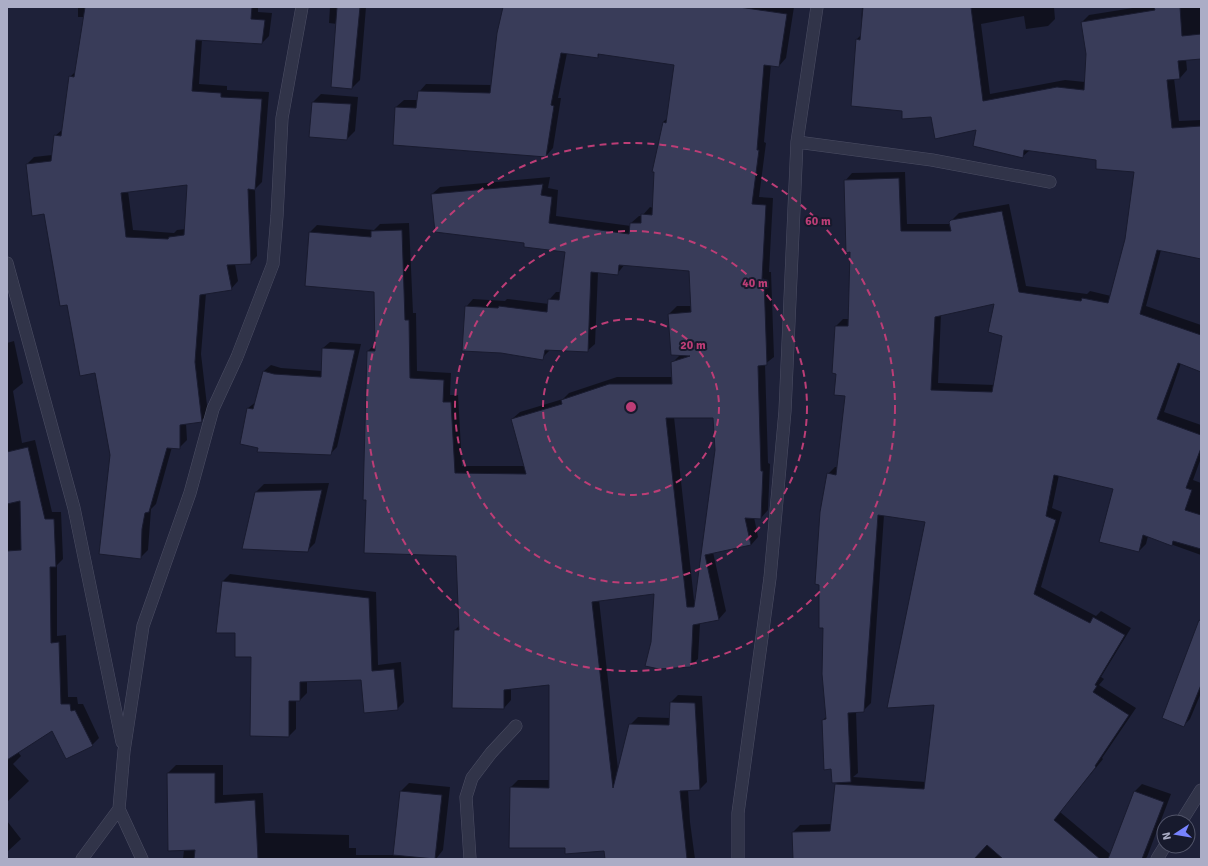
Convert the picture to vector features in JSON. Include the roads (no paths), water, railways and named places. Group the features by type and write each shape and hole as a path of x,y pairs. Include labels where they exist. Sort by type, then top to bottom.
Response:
{"street":[{"path":"82,859 118,809 124,752 143,626 190,493 213,409 240,350 273,264 282,118 302,7"},
{"path":"738,859 738,813 770,578 785,410 797,142 817,7"},
{"path":"797,142 932,160 1050,182"},
{"path":"7,263 74,508 124,752"},
{"path":"470,859 466,797 472,778 491,753 516,726"},
{"path":"1186,814 1201,790"},
{"path":"118,809 142,859"}]}
